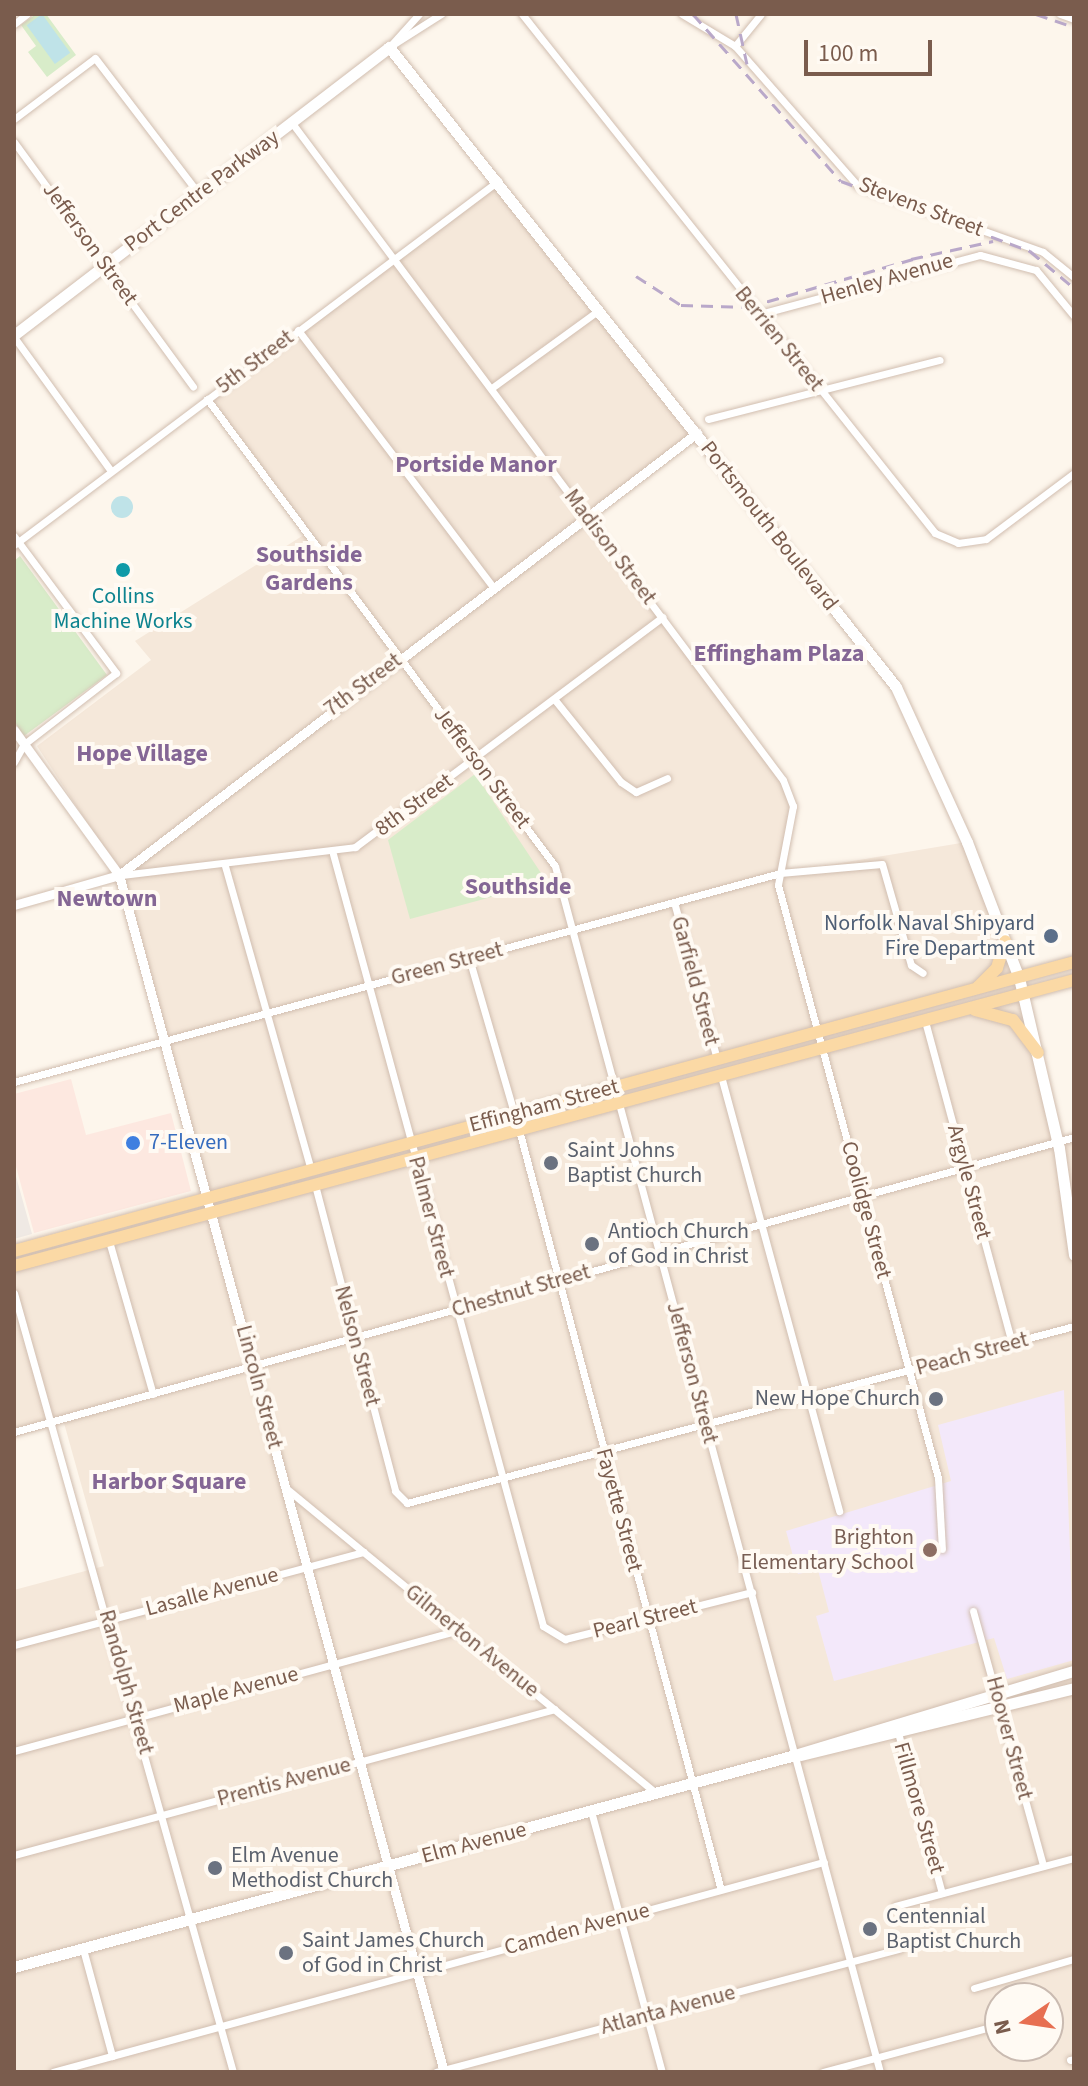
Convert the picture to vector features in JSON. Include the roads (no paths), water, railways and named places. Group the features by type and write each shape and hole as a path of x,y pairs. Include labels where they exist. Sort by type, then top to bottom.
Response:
{"main road":[{"name":"Port Centre Parkway","path":"14,336 389,47"},
{"name":"Portsmouth Boulevard","path":"389,47 896,687 1019,978 1058,1141 1074,1255"},
{"path":"972,992 997,968 1005,941"},
{"name":"Effingham Street","path":"14,1251 1074,962"},
{"name":"Effingham Street","path":"14,1266 822,1050 964,1009 1074,983"},
{"path":"964,1009 1008,1016 1038,1053"},
{"name":"Elm Avenue","path":"896,1728 997,1692 1074,1671"},
{"name":"Elm Avenue","path":"14,1967 896,1728 1001,1708 1074,1688"}],"street":[{"path":"14,24 27,14"},
{"path":"389,47 419,14"},
{"path":"389,47 441,14"},
{"name":"Berrien Street","path":"522,14 820,391 946,539 992,536 1074,473"},
{"name":"Stevens Street","path":"682,14 735,46 858,186 1043,252 1074,277"},
{"path":"735,46 761,14"},
{"path":"1060,14 1074,19"},
{"path":"14,119 95,58 199,194"},
{"name":"Madison Street","path":"292,123 493,387 783,780 793,806 780,873"},
{"name":"Jefferson Street","path":"14,142 193,387"},
{"name":"5th Street","path":"16,541 498,181"},
{"name":"Henley Avenue","path":"760,314 971,255 1015,260 1041,275 1074,316"},
{"path":"493,387 599,310"},
{"path":"298,330 493,587"},
{"path":"14,336 111,471"},
{"path":"708,419 940,360"},
{"name":"Jefferson Street","path":"207,399 555,866 880,2072"},
{"name":"7th Street","path":"14,905 119,875 697,433"},
{"path":"14,762 24,744 116,673 16,541"},
{"name":"8th Street","path":"119,875 333,854 355,847 662,617"},
{"path":"555,700 621,782 636,792 667,778"},
{"name":"Lincoln Street","path":"14,730 119,875 287,1489 441,2071"},
{"name":"Palmer Street","path":"333,854 543,1626"},
{"name":"Green Street","path":"14,1082 780,873 882,864 911,965 923,973"},
{"path":"225,866 311,1170"},
{"name":"Coolidge Street","path":"780,873 822,1050 939,1485 942,1549"},
{"name":"Garfield Street","path":"674,902 717,1059"},
{"path":"469,958 514,1113"},
{"name":"Argyle Street","path":"925,1021 1012,1343"},
{"name":"Garfield Street","path":"721,1076 839,1511"},
{"name":"Fayette Street","path":"519,1130 721,1890"},
{"name":"Chestnut Street","path":"14,1432 1074,1137"},
{"name":"Nelson Street","path":"315,1185 395,1491 407,1503"},
{"path":"109,1241 153,1394"},
{"name":"Randolph Street","path":"14,1293 137,1717 233,2072"},
{"name":"Peach Street","path":"407,1503 707,1426 1074,1326"},
{"name":"Gilmerton Avenue","path":"287,1489 656,1793"},
{"name":"Lasalle Avenue","path":"14,1645 364,1552"},
{"name":"Pearl Street","path":"543,1626 565,1639 752,1592"},
{"name":"Hoover Street","path":"973,1611 1043,1866"},
{"name":"Maple Avenue","path":"14,1751 459,1630"},
{"name":"Prentis Avenue","path":"14,1855 555,1709"},
{"name":"Fillmore Street","path":"896,1728 942,1893"},
{"path":"591,1811 662,2072"},
{"path":"895,1906 1074,1858"},
{"name":"Camden Avenue","path":"53,2072 824,1862"},
{"name":"Atlanta Avenue","path":"441,2071 901,1948"},
{"path":"83,1949 112,2056"},
{"path":"974,1988 1074,1959"},
{"path":"823,2072 984,2029"}],"water":[{"path":"42,14 70,53 55,64 27,25"},
{"path":"118,496 126,496 133,507 126,518 118,518 111,511 111,503"}],"railway":[{"path":"693,14 841,181 1030,251 1074,288"},
{"path":"736,14 747,64"},
{"path":"1036,14 1073,27"},
{"path":"911,259 993,241"},
{"path":"636,276 681,305 748,307 920,257"}],"place":[{"name":"Collins Machine Works","path":"123,570"},
{"name":"Norfolk Naval Shipyard Fire Department","path":"1051,936"},
{"name":"7-Eleven","path":"133,1143"},
{"name":"Saint Johns Baptist Church","path":"551,1163"},
{"name":"Antioch Church of God in Christ","path":"592,1244"},
{"name":"New Hope Church","path":"936,1399"},
{"name":"Brighton Elementary School","path":"930,1550"},
{"name":"Elm Avenue Methodist Church","path":"215,1868"},
{"name":"Centennial Baptist Church","path":"870,1929"},
{"name":"Saint James Church of God in Christ","path":"286,1953"}],"district":[{"name":"Portside Manor","path":"476,465"},
{"name":"Southside Gardens","path":"309,569"},
{"name":"Effingham Plaza","path":"779,654"},
{"name":"Hope Village","path":"142,754"},
{"name":"Southside","path":"518,887"},
{"name":"Newtown","path":"107,899"},
{"name":"Harbor Square","path":"169,1482"}]}
